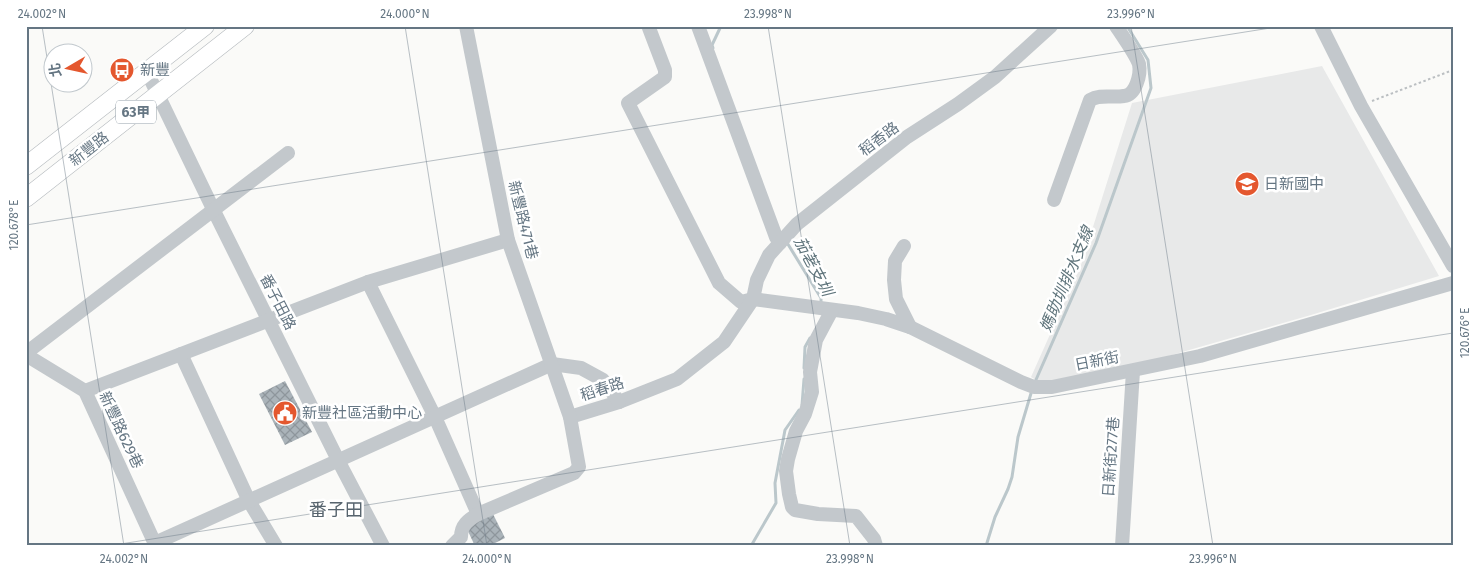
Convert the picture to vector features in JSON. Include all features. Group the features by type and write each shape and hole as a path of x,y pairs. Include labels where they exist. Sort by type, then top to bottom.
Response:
{"main road":[{"name":"新豐路","path":"26,166 205,26"},
{"name":"新豐路","path":"26,198 246,26"}],"street":[{"name":"新豐路471巷","path":"466,26 508,240 570,417"},
{"name":"日新街","path":"650,26 649,28 665,70 665,77 628,103 720,283 741,302 753,299 886,319 910,327 1021,382 1034,387 1052,387 1200,356 1453,283"},
{"path":"698,26 776,237 780,243"},
{"name":"稻香路","path":"753,299 757,280 769,255 797,224 907,137 995,77 1051,26"},
{"path":"1054,200 1090,100 1095,97 1126,96 1133,92 1137,83 1139,64 1116,26"},
{"path":"1321,26 1361,106 1453,266"},
{"name":"番子田路","path":"147,72 214,211 383,546"},
{"path":"26,354 288,153"},
{"path":"85,391 368,282 508,240"},
{"path":"904,246 895,261 894,280 896,299 910,327"},
{"path":"368,282 435,417 478,514"},
{"name":"稻春路","path":"459,543 461,531 466,521 478,514 574,473 579,467 570,417 619,402 677,379 724,342 753,299"},
{"path":"832,310 816,340 810,372 812,392 788,458 786,471 789,494 792,507 796,510 818,514 856,516 874,539 876,546"},
{"name":"新豐路629巷","path":"26,354 85,391 156,545"},
{"path":"181,354 249,501 276,546"},
{"path":"156,545 552,364 581,368 603,380 619,402"},
{"name":"日新街277巷","path":"1122,546 1132,371"}],"path":[{"path":"1361,106 1453,70"}],"shaded area":[{"name":"日新國中","path":"1322,66 1439,276 1137,365 1041,383 1031,377 1081,265 1132,103"}],"building":[{"name":"新豐社區活動中心","path":"285,381 312,432 285,445 259,394"},
{"path":"493,514 505,538 489,546 475,546 466,527"}],"waterway":[{"name":"茄荖支圳","path":"713,48 712,45 721,26"},
{"name":"媽助圳排水支線","path":"1035,382 1096,243 1151,88 1148,60 1127,26"},
{"name":"茄荖支圳","path":"786,241 821,298 821,305"},
{"name":"茄荖支圳","path":"804,368 805,347 810,338"},
{"name":"茄荖支圳","path":"802,405 804,379"},
{"name":"媽助圳排水支線","path":"986,546 995,517 1012,477 1018,437 1032,390"},
{"name":"茄荖支圳","path":"751,546 776,503 775,483 785,430 799,410"}],"place":[{"name":"新豐","path":"122,70"},
{"name":"日新國中","path":"1247,184"},
{"name":"新豐社區活動中心","path":"285,413"}],"district":[{"name":"番子田","path":"336,510"}]}
